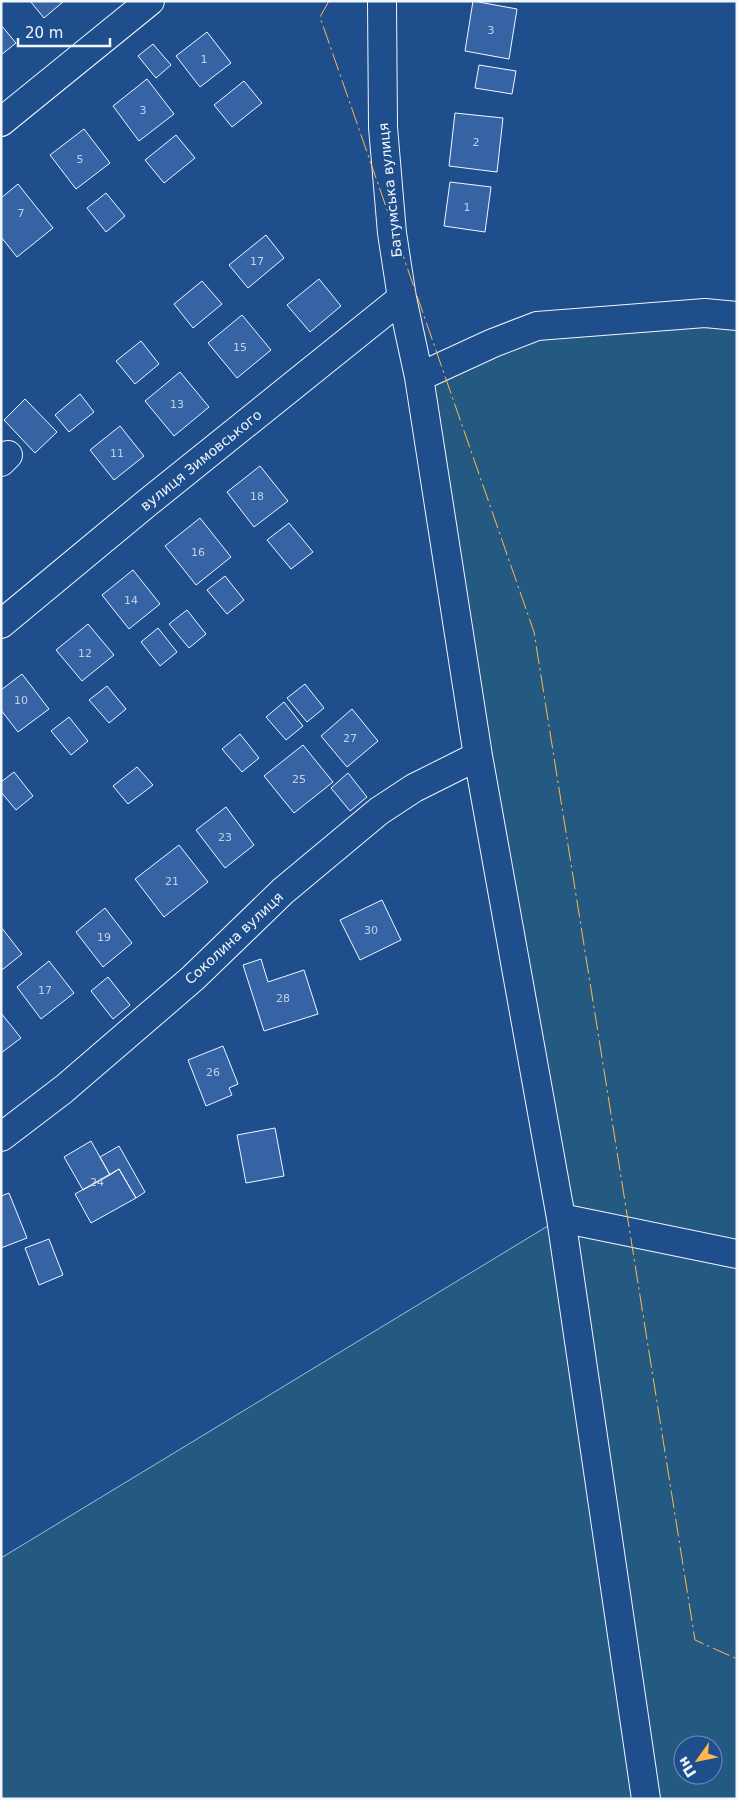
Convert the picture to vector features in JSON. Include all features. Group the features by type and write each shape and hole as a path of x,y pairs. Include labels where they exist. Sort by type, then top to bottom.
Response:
{"street":[{"path":"1,122 150,1"},
{"name":"Батумська вулиця","path":"382,1 383,127 392,233 402,298 419,378 478,756 561,1218 646,1799"},
{"name":"вулиця Зимовського","path":"1,624 147,503 402,298"},
{"path":"419,378 494,343 537,326 705,312 737,316"},
{"name":"Соколина вулиця","path":"1,1137 64,1089 193,978 284,891 379,811 414,788 478,756"},
{"path":"561,1218 737,1254"}],"shaded area":[{"path":"737,316 737,1799 1,1799 1,1558 561,1218 419,377 493,343"}],"building":[{"path":"30,1 64,1 44,18"},
{"path":"473,1 517,9 509,59 465,51"},
{"path":"1,25 16,43 1,55"},
{"path":"207,32 231,63 200,87 176,56"},
{"path":"153,44 171,65 156,78 138,56"},
{"path":"479,65 516,71 512,94 475,88"},
{"path":"147,79 174,114 139,141 113,106"},
{"path":"244,81 262,103 232,127 214,105"},
{"path":"455,113 503,118 497,172 449,166"},
{"path":"84,129 110,163 76,189 50,155"},
{"path":"176,135 195,158 164,183 145,160"},
{"path":"450,182 491,187 485,232 444,226"},
{"path":"18,184 53,228 17,257 1,237 1,198"},
{"path":"106,193 125,216 106,232 87,208"},
{"path":"266,235 284,258 248,288 229,265"},
{"path":"319,279 341,306 310,332 287,305"},
{"path":"202,281 222,304 193,328 174,304"},
{"path":"242,315 271,350 237,378 208,343"},
{"path":"141,341 159,364 135,384 116,361"},
{"path":"180,372 209,407 174,436 145,401"},
{"path":"80,394 94,412 69,432 55,415"},
{"path":"25,399 57,432 35,453 4,420"},
{"path":"120,426 144,456 114,480 90,450"},
{"path":"260,466 288,501 254,527 227,492"},
{"path":"200,518 231,557 196,585 165,546"},
{"path":"289,523 313,552 291,569 267,540"},
{"path":"133,570 160,604 129,629 102,595"},
{"path":"225,576 244,600 227,614 207,590"},
{"path":"187,610 206,634 189,648 169,624"},
{"path":"88,624 114,655 82,681 56,650"},
{"path":"158,628 177,652 160,666 141,642"},
{"path":"22,674 49,709 18,732 1,710 1,690"},
{"path":"305,684 324,708 307,722 287,698"},
{"path":"107,686 126,709 109,723 89,700"},
{"path":"284,702 303,726 286,740 266,717"},
{"path":"352,709 378,741 347,767 321,736"},
{"path":"69,717 88,741 71,755 51,731"},
{"path":"240,734 259,758 242,772 222,749"},
{"path":"303,745 333,782 294,813 264,776"},
{"path":"137,767 153,785 128,804 113,786"},
{"path":"14,772 33,796 16,810 1,792 1,782"},
{"path":"348,773 367,797 350,811 331,788"},
{"path":"226,807 254,845 225,868 196,830"},
{"path":"179,845 208,882 164,917 135,879"},
{"path":"382,900 401,940 360,960 340,920"},
{"path":"105,908 132,943 103,967 76,932"},
{"path":"1,927 22,954 2,970 1,968"},
{"path":"261,959 268,982 304,970 318,1014 264,1031 243,965"},
{"path":"49,961 74,993 41,1019 17,987"},
{"path":"108,977 130,1005 113,1019 91,991"},
{"path":"1,1013 21,1038 1,1053"},
{"path":"223,1046 238,1084 229,1088 232,1095 206,1106 188,1060"},
{"path":"275,1128 284,1176 246,1183 237,1135"},
{"path":"91,1141 110,1175 83,1190 64,1157"},
{"path":"119,1146 145,1192 136,1198 119,1169 110,1175 100,1157"},
{"path":"119,1169 136,1198 91,1223 75,1194"},
{"path":"9,1193 27,1238 1,1248 1,1196"},
{"path":"49,1239 63,1275 39,1285 25,1248"}],"power":[{"path":"329,1 320,17 534,632 695,1640 737,1659"}]}
